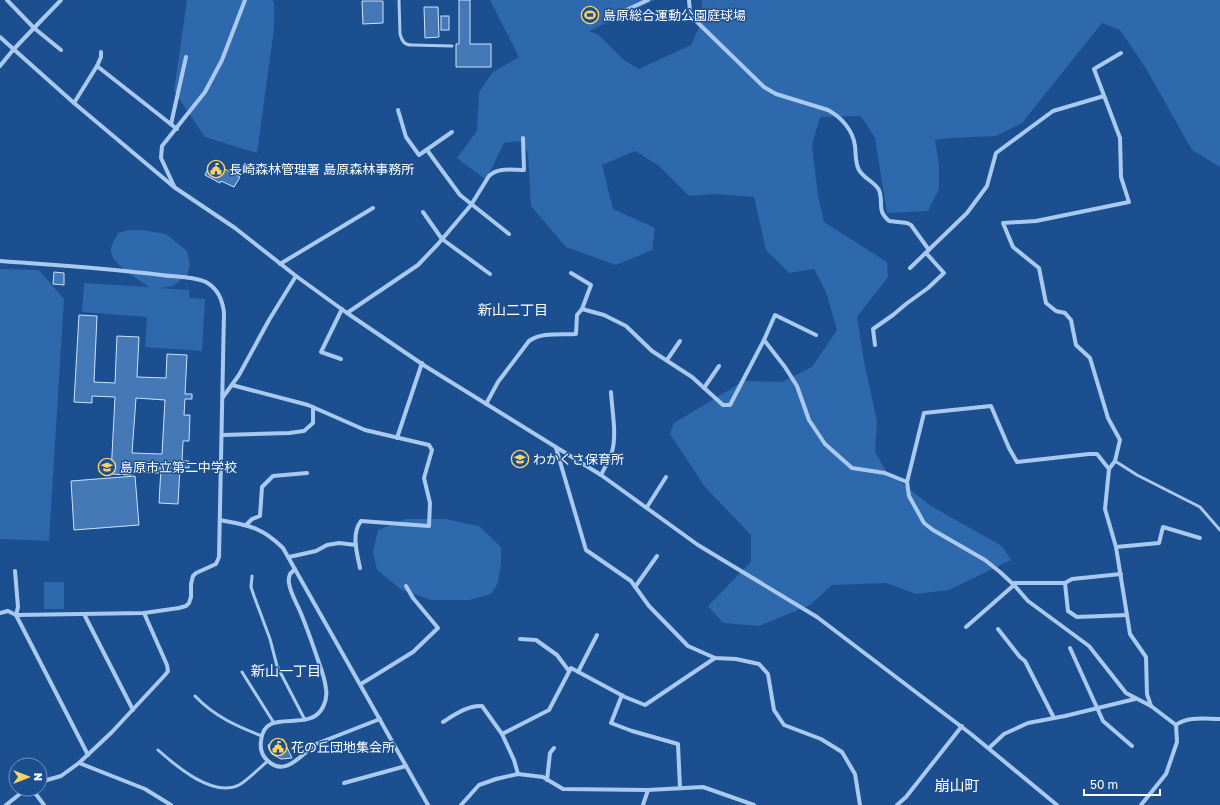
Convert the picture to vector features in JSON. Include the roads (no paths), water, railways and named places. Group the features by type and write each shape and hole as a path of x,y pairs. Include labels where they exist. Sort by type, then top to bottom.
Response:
{"street":[{"path":"7,0 34,28 61,50"},
{"path":"0,66 13,50 61,0"},
{"path":"174,186 162,162 162,146 205,92 222,60 245,0"},
{"path":"622,12 648,0"},
{"path":"689,0 690,11 694,20 764,87 776,94 828,110 836,114 841,119 852,135 855,144 856,163 859,170 862,175 878,188 883,215 889,222 907,223 911,225 927,251 944,273 928,288 873,329 874,345"},
{"path":"0,37 74,103 174,186 235,228 280,264 342,310 486,404 601,475 698,545 816,617 962,726 1057,805"},
{"path":"74,103 97,66 101,57 101,52"},
{"path":"1120,53 1094,68 1120,138 1121,177 1129,202 1036,221 1003,224 1013,247 1039,268 1046,303 1056,311 1064,313 1071,320 1076,345 1090,358 1108,418 1120,440 1115,461 1109,469 1105,509 1116,547 1130,634 1146,657 1147,694 1151,706"},
{"path":"171,124 186,57"},
{"path":"97,66 176,129"},
{"path":"910,268 967,213 987,186 996,153 1053,111 1104,96"},
{"path":"398,110 406,137 420,155 452,132"},
{"path":"347,313 418,265 471,205 493,172 497,170 524,170 523,138"},
{"path":"427,150 460,195 508,234"},
{"path":"280,264 373,208"},
{"path":"423,212 442,239 490,274"},
{"path":"0,261 116,269 198,279 206,282 219,293 224,312 218,561 213,566 196,573 193,576 191,584 191,597 189,602 186,606 179,608 144,613 16,615 8,612 0,613"},
{"path":"486,404 498,382 529,341 542,335 576,334 577,315 582,309 591,285 571,273"},
{"path":"223,398 239,375 269,320 296,276"},
{"path":"582,309 604,315 626,326 652,350 692,377 723,405 730,405 764,340 775,315 816,334"},
{"path":"341,359 321,352 342,310"},
{"path":"764,340 785,367 797,386 809,420 825,444 852,468 885,473 907,482"},
{"path":"667,360 680,341"},
{"path":"397,438 422,363"},
{"path":"704,388 719,366"},
{"path":"232,385 313,408 365,430 429,445 432,450 424,478 430,502 429,526 361,520 357,526 356,545 360,568"},
{"path":"601,475 612,450 614,427 611,392"},
{"path":"1109,469 1097,454 1017,462 1009,448 991,406 924,413 907,482 909,496 924,523 933,530 984,560 1013,584 1028,600 1089,646 1126,694 1151,706 1176,725 1177,742 1166,774 1141,805"},
{"path":"222,435 289,433 304,431 313,423 313,408"},
{"path":"556,448 586,550 631,581 649,606 688,646 715,658 736,659 759,664 768,674 774,710 784,725 821,739 842,752 855,774 860,805"},
{"path":"246,525 252,518 260,516 262,487 273,476 308,473"},
{"path":"647,508 666,477"},
{"path":"220,520 246,525 260,530 283,548 428,805"},
{"path":"1116,547 1159,543 1163,527 1200,538"},
{"path":"289,557 316,550 327,545 339,543 356,545"},
{"path":"635,587 657,556"},
{"path":"295,568 290,574 288,583 308,631 326,684 327,692 322,710 314,717 306,720 285,720 274,723 264,730 261,750 268,761 278,766 290,765 316,744 380,718"},
{"path":"15,571 18,607 16,615 88,755"},
{"path":"966,627 1013,584 1065,583 1072,579 1121,574"},
{"path":"1065,583 1068,611 1077,617 1127,615"},
{"path":"361,684 413,652 438,628 413,598 406,586"},
{"path":"48,780 61,776 79,763 166,675 168,671 167,665 144,613"},
{"path":"84,614 133,710"},
{"path":"998,629 1020,657 1025,661 1054,718"},
{"path":"578,672 597,635"},
{"path":"520,639 536,640 558,655 569,671"},
{"path":"1070,648 1103,721 1132,746"},
{"path":"502,734 549,710 571,668 622,696 645,705 715,658"},
{"path":"622,696 612,723 632,731 678,744 680,788"},
{"path":"989,748 1004,734 1028,723 1136,698"},
{"path":"443,722 457,712 477,705 482,706 502,734 514,760 518,774"},
{"path":"1176,725 1181,721 1193,718 1220,719"},
{"path":"898,805 962,726"},
{"path":"547,780 550,752 554,748"},
{"path":"79,763 145,789 171,805"},
{"path":"344,783 406,766"},
{"path":"461,805 479,785 518,774 543,777 562,789 648,790 703,787 754,805"},
{"path":"644,805 648,790"},
{"path":"6,805 16,797"}],"lane":[{"path":"399,0 400,34 405,44 452,46"},
{"path":"1115,461 1137,475 1200,507 1220,530"},
{"path":"252,576 254,596 270,639 277,666 306,720"},
{"path":"242,672 274,723"},
{"path":"195,696 204,706 218,716 234,725 262,736"},
{"path":"158,750 176,766 195,778 219,787 230,788 240,784 268,761"}],"place":[{"name":"島原総合運動公園庭球場","path":"590,15"},
{"name":"長崎森林管理署 島原森林事務所","path":"216,169"},
{"name":"わかくさ保育所","path":"520,459"},
{"name":"島原市立第二中学校","path":"107,467"},
{"name":"花の丘団地集会所","path":"278,747"}],"district":[{"name":"新山二丁目","path":"513,309"},
{"name":"新山一丁目","path":"286,670"},
{"name":"崩山町","path":"957,785"}]}
